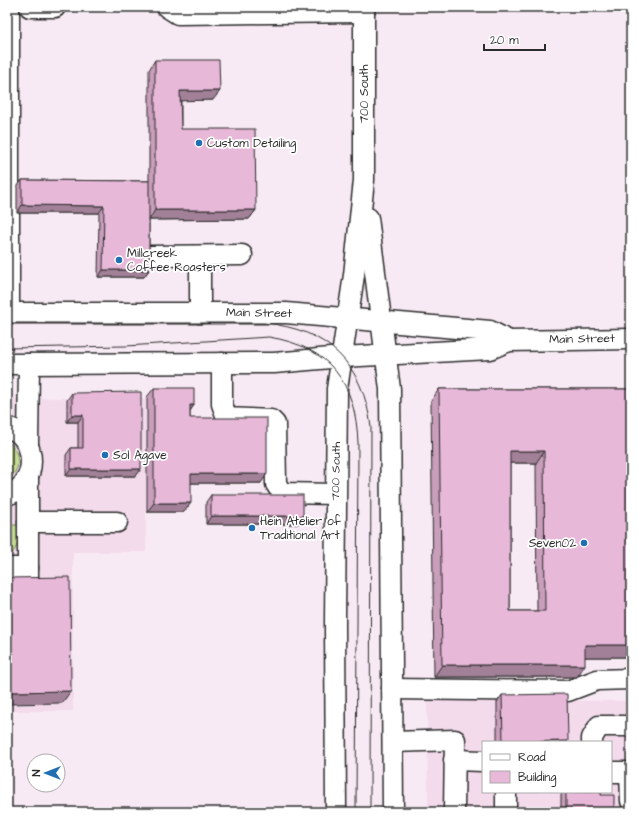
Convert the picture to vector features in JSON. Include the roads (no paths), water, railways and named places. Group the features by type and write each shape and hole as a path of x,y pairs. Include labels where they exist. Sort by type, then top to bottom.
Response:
{"street":[{"path":"8,313 9,7"},
{"path":"30,7 54,7"},
{"path":"167,7 178,14 364,9"},
{"name":"700 South","path":"336,812 335,494 337,389 348,319 364,180 364,9"},
{"name":"700 South","path":"364,180 390,395 394,812"},
{"path":"150,256 242,255"},
{"path":"200,256 200,313"},
{"name":"Main Street","path":"8,313 286,313 490,332 509,340 631,339"},
{"name":"Main Street","path":"7,364 274,362 490,349 509,340"},
{"path":"222,362 222,404 227,418 271,420 275,424 276,484 282,493 335,494"},
{"path":"28,590 28,477 31,466 31,455 28,445 29,364"},
{"path":"7,428 20,435 28,445"},
{"path":"7,495 21,487 28,477"},
{"path":"28,522 117,522"},
{"path":"7,568 28,568"},
{"path":"392,689 568,691 597,680 631,679"},
{"path":"592,741 592,738 599,726 631,726"},
{"path":"393,742 455,740 454,812"},
{"path":"454,760 482,760"},
{"path":"624,772 631,801"},
{"path":"506,793 506,812"}],"tram line":[{"path":"7,323 264,323 287,327 307,333 324,342 351,368 360,385 367,405 371,427 370,812"},
{"path":"7,348 126,346 269,337 290,342 308,349 323,359 336,371 345,386 352,403 358,443 356,812"}],"place":[{"name":"Custom Detailing","path":"199,143"},
{"name":"Millcreek Coffee Roasters","path":"119,260"},
{"name":"Sol Agave","path":"105,455"},
{"name":"Hein Atelier of Traditional Art","path":"252,528"},
{"name":"Seven02","path":"584,543"}]}
